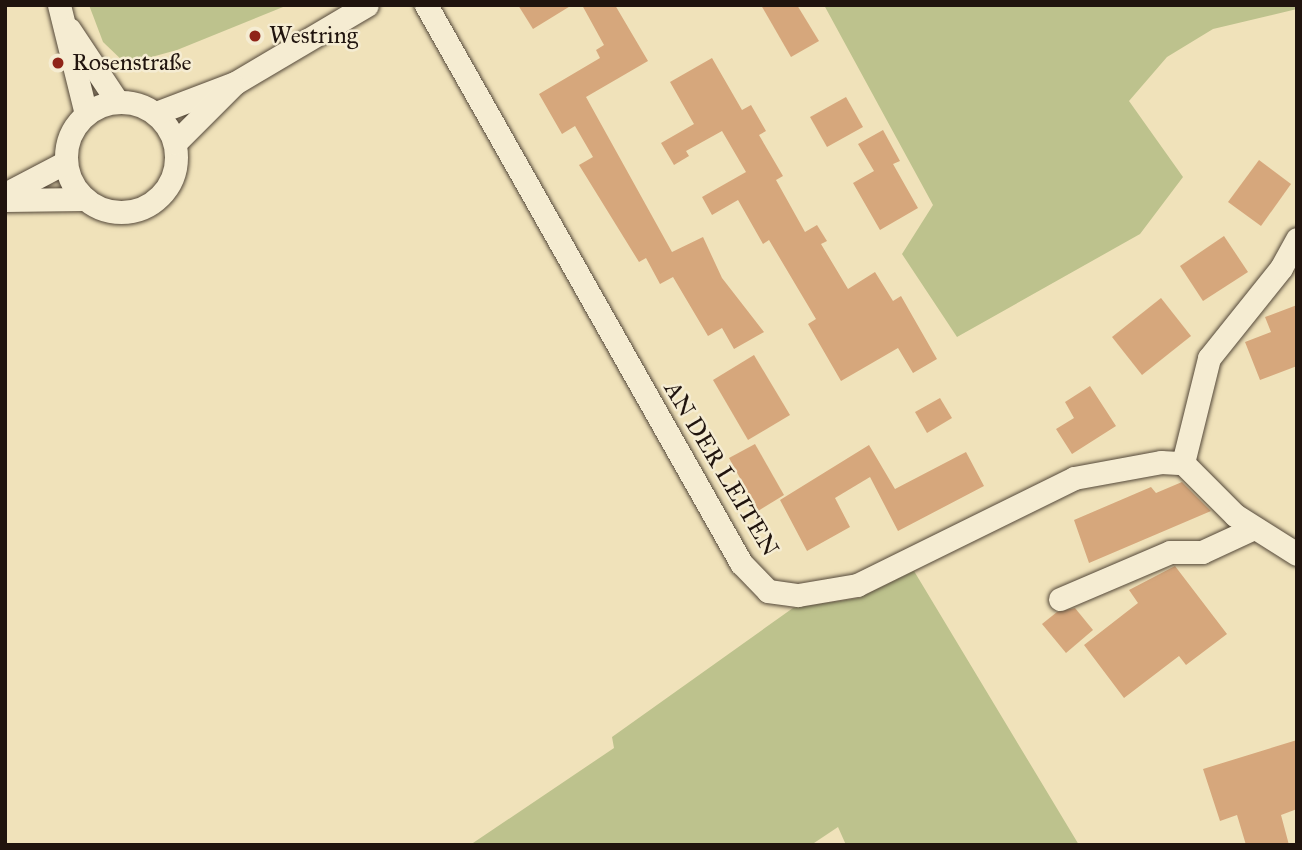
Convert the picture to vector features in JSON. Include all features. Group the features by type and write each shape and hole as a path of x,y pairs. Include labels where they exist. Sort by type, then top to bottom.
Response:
{"street":[{"path":"156,113 235,83 330,23 368,5"},
{"name":"AN DER LEITEN","path":"426,5 741,563 768,591 798,595 857,585 1074,478 1127,466 1182,463"},
{"path":"61,13 117,101"},
{"path":"61,13 86,114"},
{"path":"175,143 235,83"},
{"path":"5,200 85,199 113,212 149,205 173,177 175,143 156,113 131,102 117,101 86,114 73,130 66,162 72,183 85,199"},
{"path":"5,194 66,162"},
{"path":"1297,239 1281,268 1209,358 1182,463 1254,528 1297,554"},
{"path":"1060,599 1170,552 1202,552 1254,528"}],"green space":[{"path":"89,5 288,5 177,50 126,64 103,42"},
{"path":"824,5 1297,5 1297,9 1213,29 1167,57 1129,101 1183,177 1140,234 957,337 902,254 933,205"},
{"path":"914,571 1079,845 846,845 838,827 811,845 470,845 614,748 612,737 793,608 859,598"}],"building":[{"path":"518,5 572,5 533,29"},
{"path":"582,5 615,5 648,61 586,97 672,252 703,237 722,278 764,332 734,349 722,328 708,336 673,277 660,284 646,258 639,262 579,165 593,157 575,126 562,134 539,94 600,58 596,50 604,45"},
{"path":"761,5 797,5 819,41 791,57"},
{"path":"712,58 742,110 751,105 766,131 759,135 783,176 776,180 805,232 817,225 827,241 821,244 848,289 875,272 893,301 901,296 937,359 913,373 898,348 841,381 808,324 816,319 769,240 763,244 738,200 712,215 702,197 746,172 722,131 686,151 689,156 674,165 661,143 694,124 670,82"},
{"path":"846,97 863,127 827,147 810,117"},
{"path":"883,130 900,161 893,164 918,208 880,230 853,183 874,171 858,144"},
{"path":"1259,160 1291,184 1261,226 1228,202"},
{"path":"1224,236 1248,272 1203,301 1180,266"},
{"path":"1161,298 1191,336 1142,375 1112,337"},
{"path":"1297,305 1297,366 1260,380 1245,342 1271,332 1265,317"},
{"path":"754,355 790,415 748,440 713,380"},
{"path":"1090,386 1116,426 1072,454 1056,429 1074,418 1065,402"},
{"path":"940,398 952,418 927,433 915,412"},
{"path":"755,444 784,495 758,511 729,458"},
{"path":"869,445 895,489 966,452 984,486 898,531 870,477 835,498 850,527 807,551 780,500"},
{"path":"1182,482 1211,511 1089,563 1074,520 1151,487 1156,493"},
{"path":"1175,566 1227,634 1186,665 1179,656 1124,698 1084,645 1138,603 1129,590"},
{"path":"1075,608 1093,630 1066,653 1042,624 1057,612"},
{"path":"1297,740 1297,809 1281,815 1289,845 1246,845 1237,815 1220,821 1203,769"}],"place":[{"name":"Westring","path":"255,36"},
{"name":"Rosenstraße","path":"58,63"}]}
